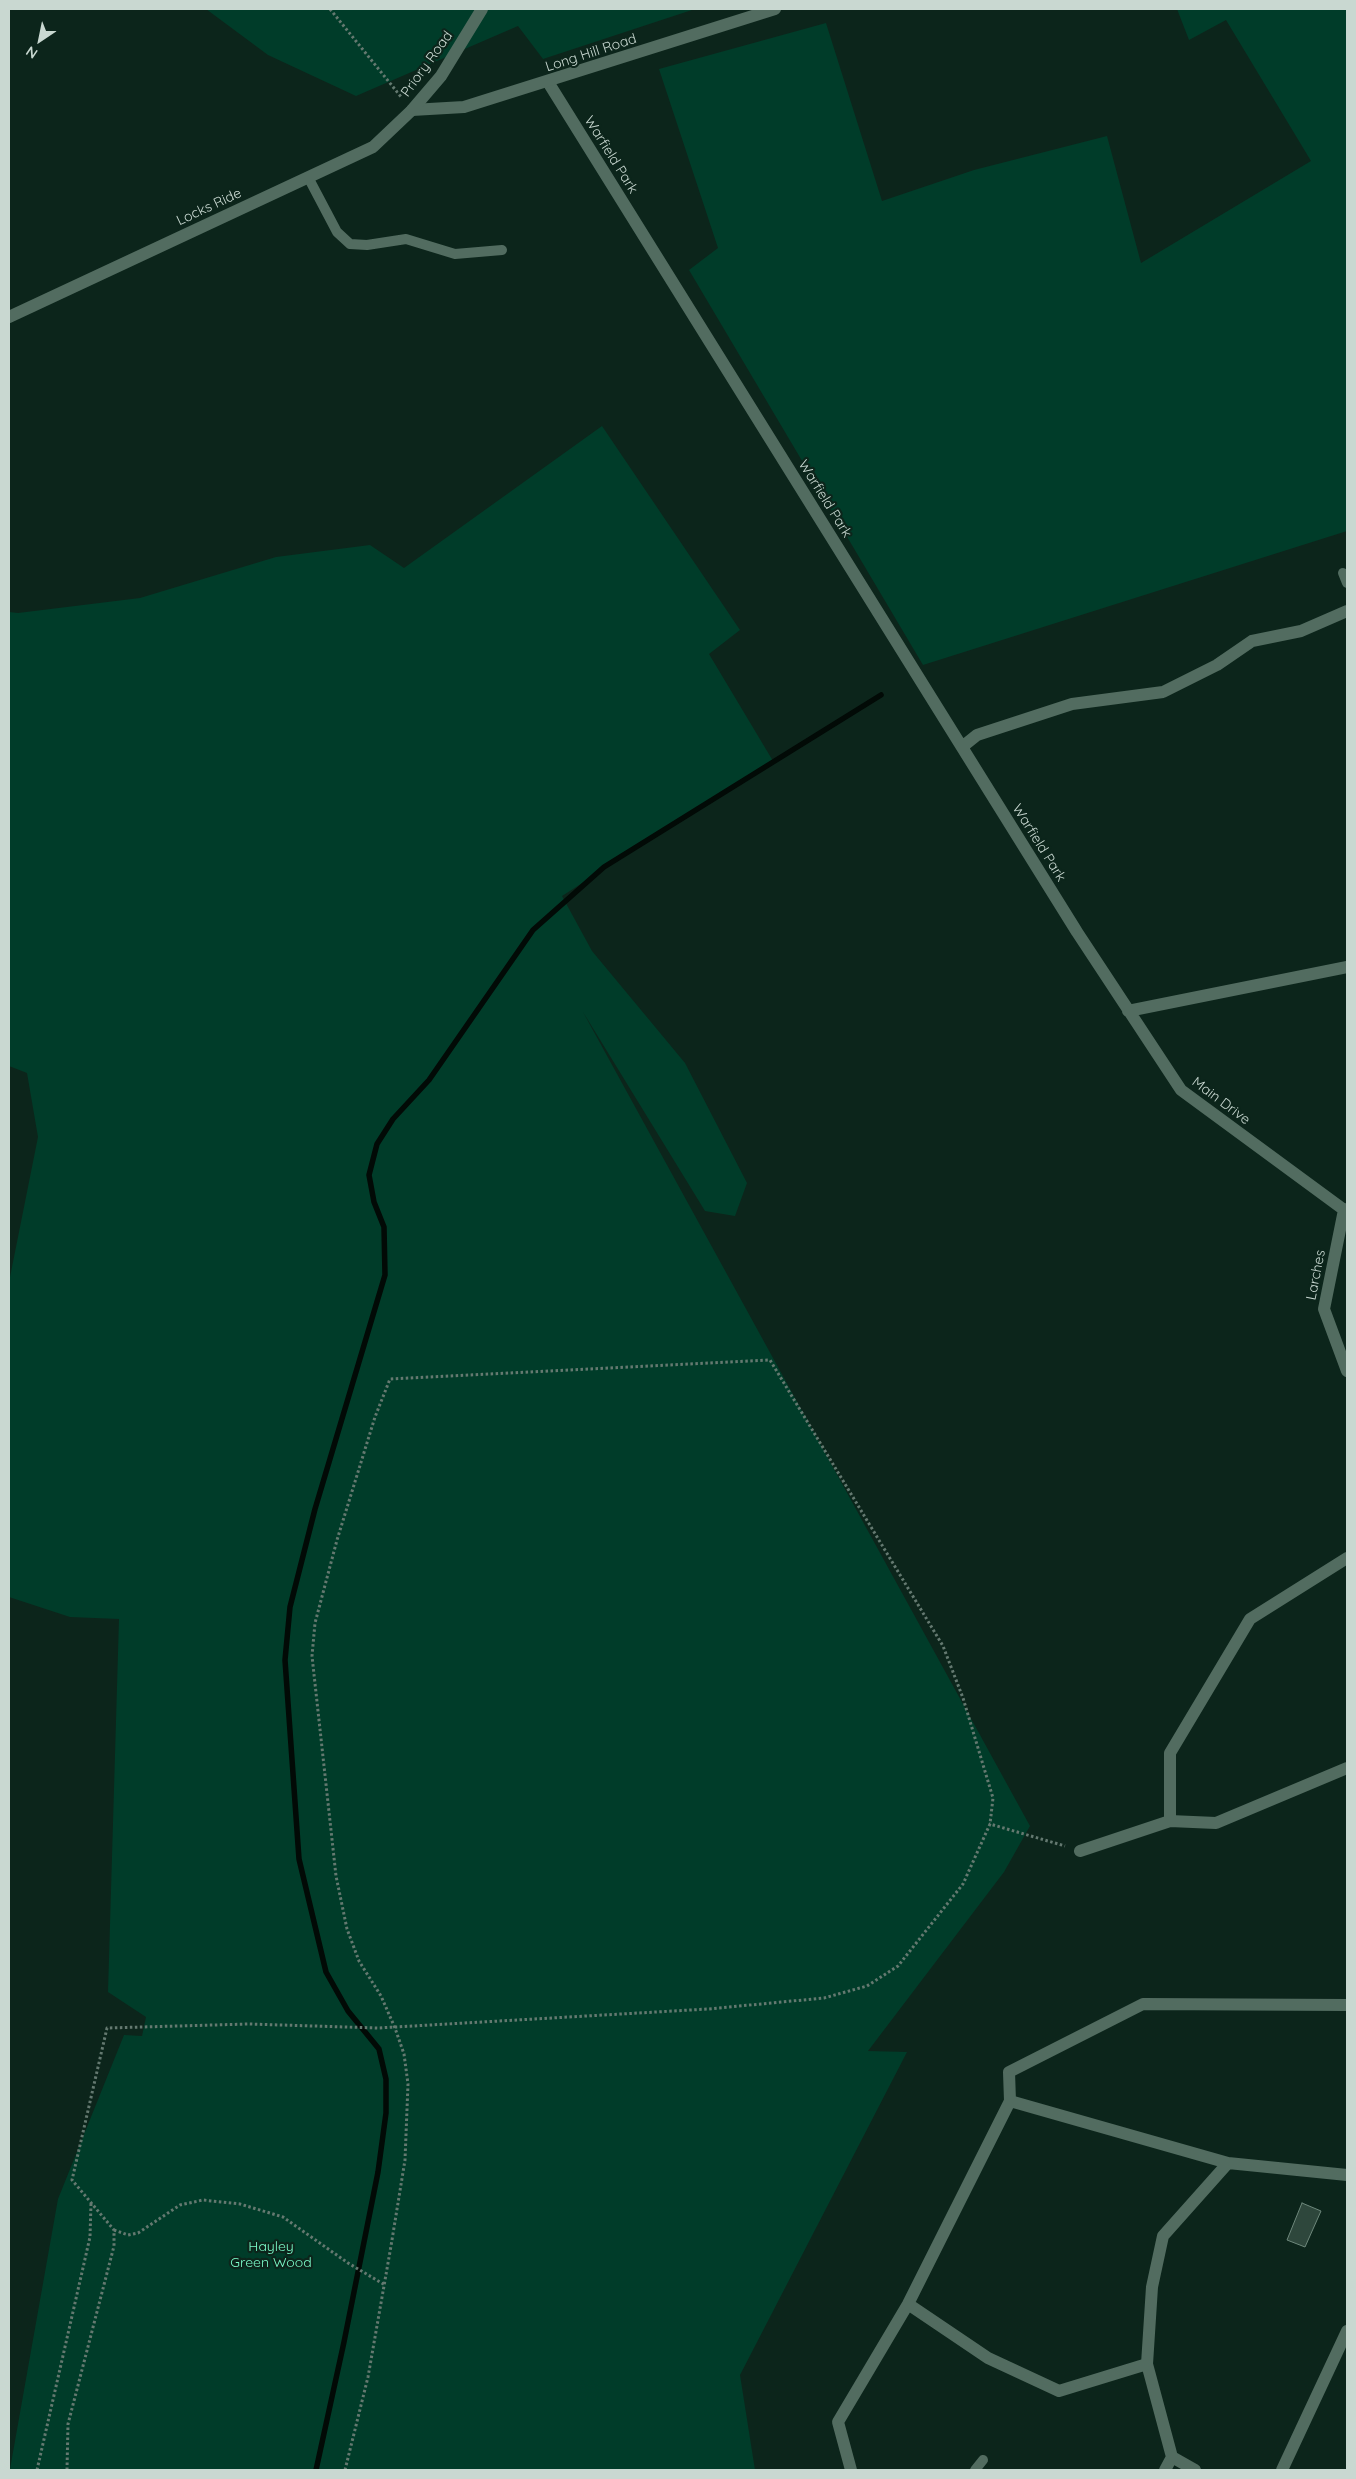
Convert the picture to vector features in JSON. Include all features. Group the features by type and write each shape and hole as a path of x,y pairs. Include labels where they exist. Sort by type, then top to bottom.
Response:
{"street":[{"name":"Priory Road","path":"412,110 441,76 482,9"},
{"name":"Long Hill Road","path":"412,110 464,107 775,9"},
{"name":"Warfield Park","path":"548,82 1077,932"},
{"name":"Locks Ride","path":"9,317 373,147 412,110"},
{"path":"962,747 977,735 1072,704 1163,692 1217,665 1252,641 1301,631 1347,612"},
{"name":"Main Drive","path":"1077,932 1181,1090 1346,1211"},
{"path":"1128,1011 1347,967"},
{"name":"Larches","path":"1346,1211 1324,1309 1347,1371"},
{"path":"1170,1821 1170,1753 1250,1619 1347,1558"},
{"path":"1080,1851 1170,1821 1216,1823 1342,1769 1347,1779"},
{"path":"850,2470 838,2422 908,2304 1010,2101 1009,2072 1143,2004 1347,2005"},
{"path":"1010,2101 1228,2163 1347,2175"},
{"path":"1165,2470 1172,2457 1147,2364 1152,2287 1163,2236 1228,2163"},
{"path":"908,2304 988,2358 1059,2391 1147,2364"},
{"path":"1282,2470 1347,2331"},
{"path":"1172,2457 1195,2470"}],"lane":[{"path":"308,177 337,232 350,244 366,245 406,239 455,254 502,250"},
{"path":"1343,573 1347,583"},
{"path":"975,2470 983,2460"}],"path":[{"path":"330,9 412,110"},
{"path":"345,2470 368,2377 385,2285 405,2160 408,2093 404,2054 395,2028 381,1996 359,1961 346,1929 336,1876 312,1656 315,1623 337,1540 375,1417 390,1379 770,1360 942,1646 963,1698 986,1772 993,1798 990,1824 963,1884 898,1966 868,1986 824,1998 708,2009 395,2028 249,2024 107,2028 72,2180 114,2230 128,2235 138,2233 180,2206 203,2200 240,2204 283,2217 348,2263 385,2285"},
{"path":"990,1824 1080,1851"},
{"path":"37,2470 90,2237 91,2203"},
{"path":"67,2470 68,2424 114,2246 114,2230"}],"green space":[{"path":"206,9 695,9 543,59 518,26 356,96 268,55"},
{"path":"1177,9 1347,9 1347,531 923,665 689,270 718,248 659,69 826,23 882,201 974,170 1107,136 1141,263 1311,161 1226,20 1189,40"},
{"name":"Hayley Green Wood","path":"602,426 740,630 709,654 773,761 562,896 592,951 685,1063 747,1183 735,1216 705,1211 583,1012 1030,1826 1004,1872 868,2051 907,2052 740,2375 755,2470 12,2470 10,2469 58,2199 124,2035 142,2036 146,2017 108,1992 119,1619 70,1617 9,1597 9,1282 38,1137 27,1073 9,1066 9,612 18,613 140,598 276,557 370,545 404,568"}],"building":[{"path":"1302,2203 1321,2211 1305,2247 1287,2240"}],"waterway":[{"path":"316,2470 378,2172 386,2113 386,2079 379,2049 348,2011 326,1972 299,1859 285,1660 290,1607 315,1509 385,1275 384,1227 374,1202 369,1175 377,1144 393,1119 429,1080 533,930 604,867 881,695"}]}
